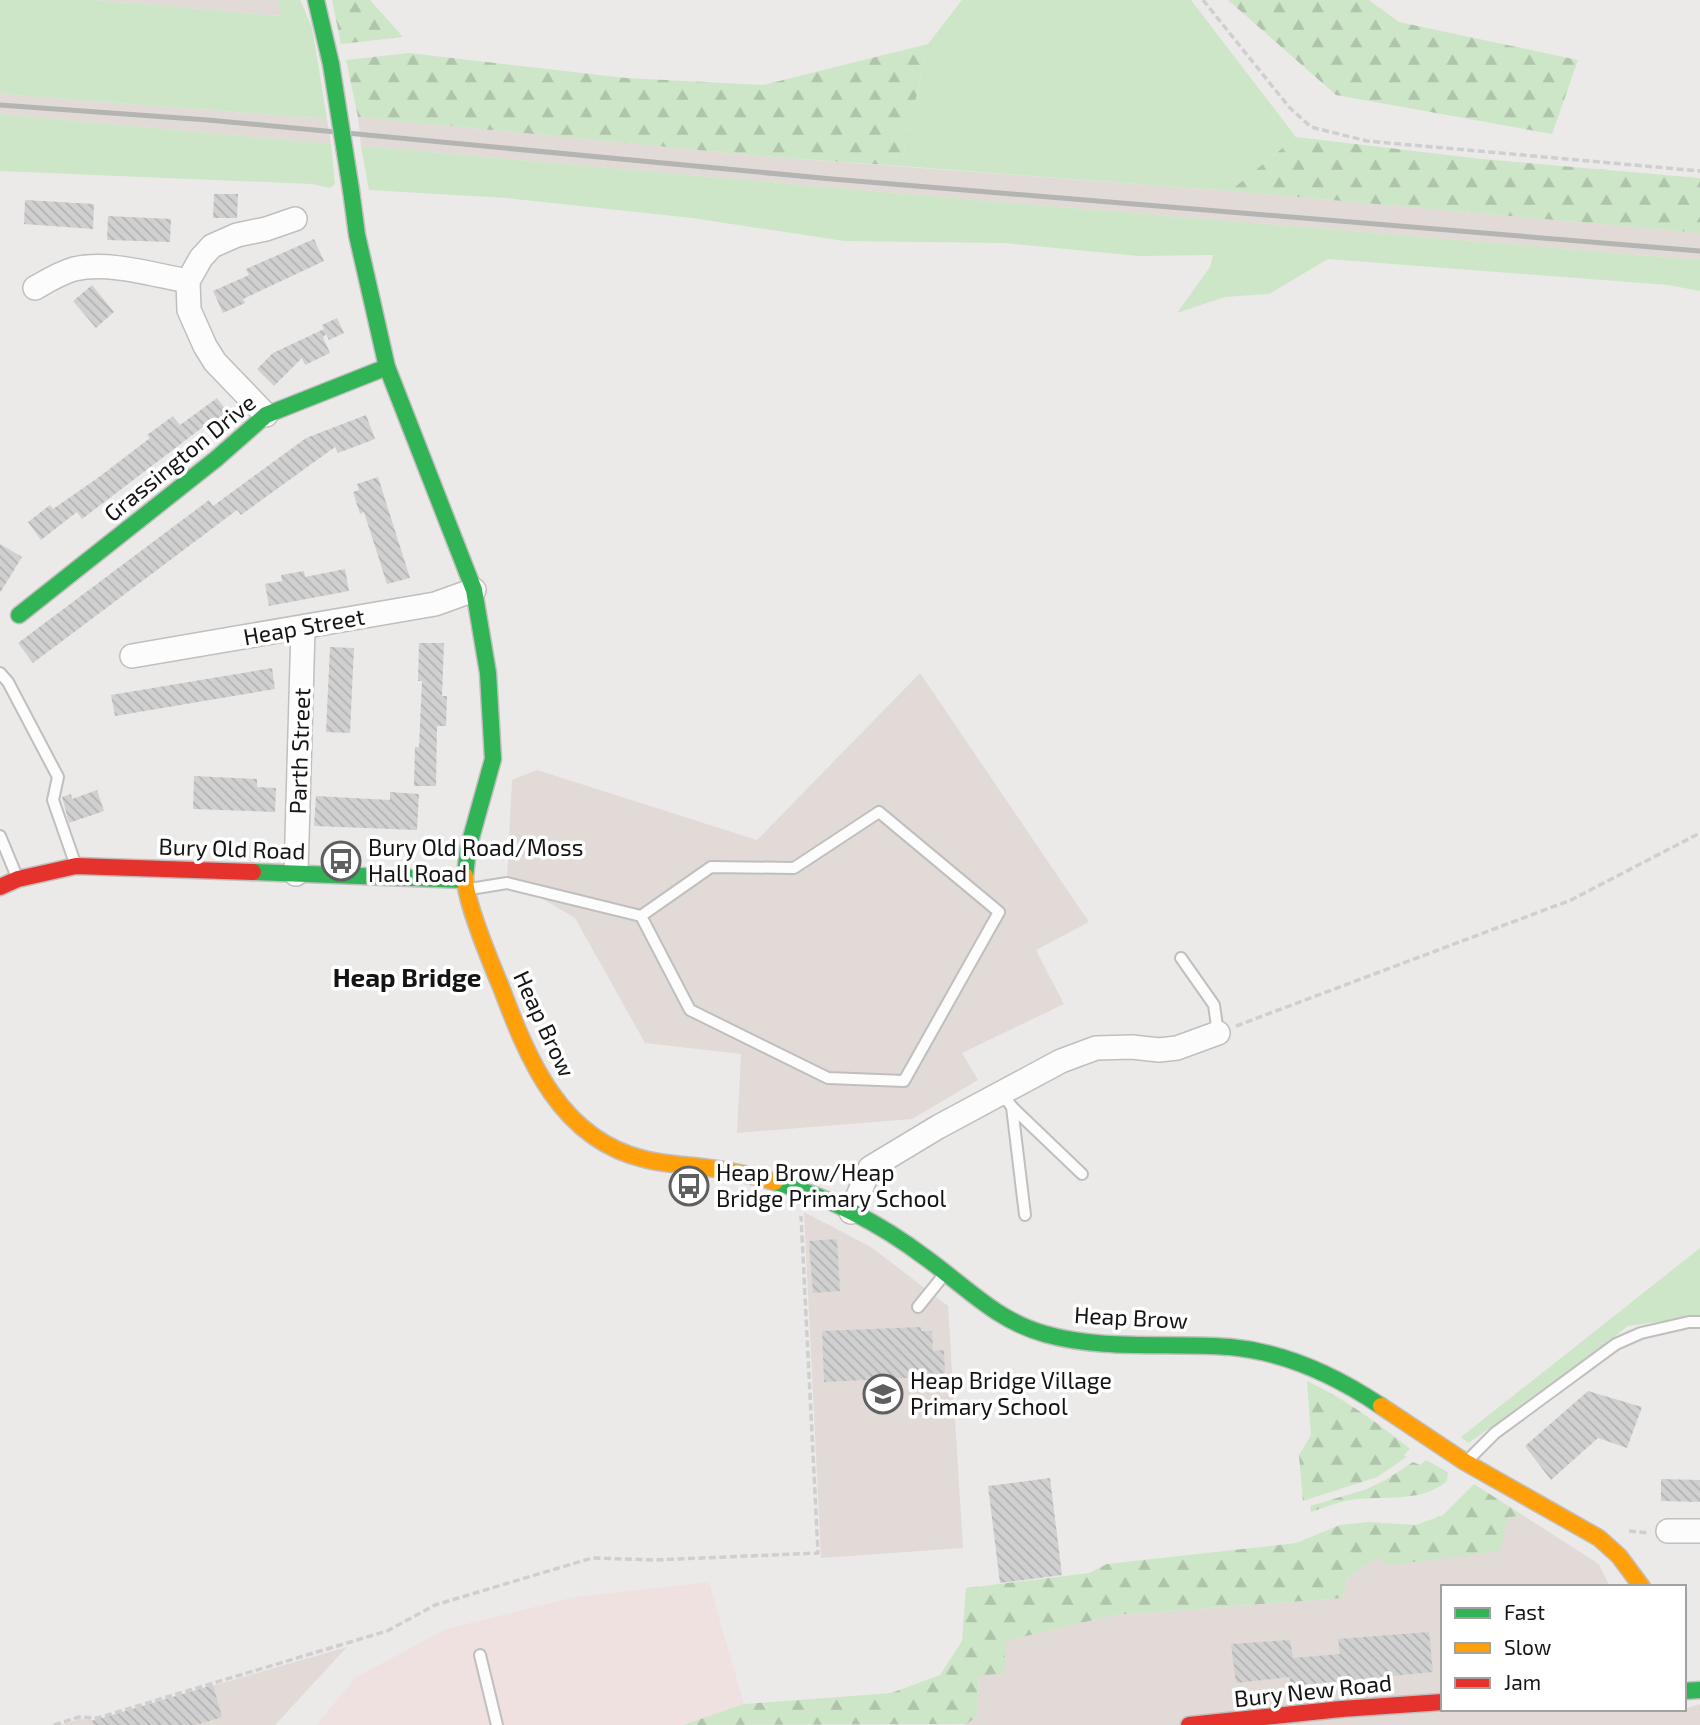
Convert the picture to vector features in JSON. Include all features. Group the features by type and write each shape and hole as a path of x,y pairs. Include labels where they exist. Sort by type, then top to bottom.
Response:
{"main road":[{"path":"316,0 331,64 357,235 387,367 474,590 488,673 493,759 468,849 466,885"},
{"name":"Grassington Drive","path":"19,615 216,459 266,415 387,367"},
{"name":"Bury Old Road","path":"0,887 18,879 76,866 296,874 466,885"},
{"name":"Heap Brow","path":"466,885 497,982 531,1059 557,1104 589,1134 620,1151 641,1158 714,1169 800,1190 851,1212 889,1232 945,1273 977,1301 1017,1324 1048,1334 1081,1341 1223,1345 1266,1352 1317,1368 1345,1382 1466,1462 1584,1529 1609,1546 1628,1566 1641,1585"},
{"name":"Bury New Road","path":"1189,1725 1433,1706"}],"street":[{"path":"266,415 215,362 205,346 189,310 188,281 201,258 212,246 237,234 266,229 295,219"},
{"path":"35,288 73,269 90,267 188,281"},
{"name":"Heap Street","path":"132,656 435,604 474,590"},
{"name":"Parth Street","path":"296,874 303,628"},
{"path":"851,1212 870,1168 938,1127 1007,1100 1061,1061 1096,1048 1132,1047 1159,1050 1192,1044 1218,1033"},
{"path":"1668,1531 1700,1531"}],"lane":[{"path":"0,673 8,682 58,777 53,800 76,866"},
{"path":"466,885 507,883 641,916 690,1010 828,1078 904,1081 999,912 878,812 794,868 711,867 641,916"},
{"path":"0,836 18,879"},
{"path":"1181,958 1214,1005 1218,1033"},
{"path":"1007,1100 1082,1174"},
{"path":"1007,1100 1025,1215"},
{"path":"918,1307 945,1273"},
{"path":"1466,1462 1495,1433 1616,1344 1641,1333 1700,1322"},
{"path":"480,1655 497,1725"}],"path":[{"path":"1203,0 1289,107 1311,127 1367,141 1700,171"},
{"path":"1218,1033 1572,900 1700,833"},
{"path":"54,1725 79,1717 97,1718 387,1632 435,1605 592,1558 656,1560 818,1553 800,1190"}],"shaded area":[{"path":"94,0 278,0 282,16"},
{"path":"0,94 327,119 331,144 0,114"},
{"path":"358,117 773,157 1230,191 1700,233 1700,260 361,146"},
{"path":"920,673 1089,922 1036,950 1064,1004 962,1053 978,1080 912,1119 737,1133 741,1054 645,1043 575,918 507,878 512,780 537,770 757,840"},
{"name":"Heap Bridge Village Primary School","path":"804,1212 871,1247 948,1306 963,1548 821,1558"},
{"path":"1524,1516 1599,1564 1609,1585 1441,1585 1441,1711 1686,1711 1686,1708 1700,1704 1700,1725 962,1725 977,1716 979,1676 1005,1641 1114,1615 1343,1598 1347,1578 1377,1558 1508,1517"},
{"path":"709,1582 750,1725 316,1725 356,1677 446,1629 574,1597"},
{"path":"347,1647 275,1725 60,1725 80,1719 94,1720"}],"green space":[{"path":"0,0 94,0 281,16 278,0 300,0 312,27 327,119 0,94"},
{"path":"332,0 370,0 403,37 341,44"},
{"path":"962,0 1191,0 1296,137 1230,191 901,166 928,44"},
{"path":"1228,0 1369,0 1399,22 1578,60 1552,134 1336,95"},
{"path":"928,44 901,166 773,157 358,117 346,60 409,53 626,78 763,85"},
{"path":"0,114 331,144 335,184 330,188 312,184 0,171"},
{"path":"1296,137 1482,159 1700,178 1700,233 1230,191"},
{"path":"361,146 1700,260 1700,291 1668,285 1328,259 1269,294 1225,297 1177,313 1210,267 1213,255 1139,256 1004,243 844,241 692,218 506,198 369,190"},
{"path":"1700,1248 1700,1316 1628,1326 1562,1379 1468,1443 1461,1437"},
{"path":"1307,1381 1386,1430 1410,1449 1404,1455 1407,1457 1377,1477 1303,1501 1299,1455 1311,1435"},
{"path":"1426,1460 1448,1472 1447,1481 1437,1488 1416,1495 1346,1501 1311,1512 1310,1506 1364,1490 1384,1481 1413,1462 1420,1465"},
{"path":"1474,1484 1524,1516 1508,1517 1500,1551 1389,1565 1377,1558 1347,1578 1343,1598 1114,1615 1006,1641 1004,1673 979,1676 977,1716 967,1724 683,1725 744,1704 891,1693 940,1675 962,1641 966,1588 1089,1573 1107,1564 1296,1543 1340,1525 1368,1522 1416,1525 1443,1515"}],"building":[{"path":"214,194 238,194 237,218 213,218"},
{"path":"25,200 94,204 93,229 24,224"},
{"path":"108,216 171,219 170,242 107,240"},
{"path":"314,239 324,261 243,299 245,303 223,313 213,291 249,275 246,269"},
{"path":"92,285 114,312 96,328 73,301"},
{"path":"337,318 344,333 329,340 326,334 323,337 330,353 305,365 302,358 274,386 257,369 273,353 324,329 322,325"},
{"path":"217,398 230,415 207,432 203,427 82,519 77,512 41,540 28,522 50,505 53,509 99,477 150,438 147,435 173,416 180,425"},
{"path":"366,415 375,439 338,453 335,447 241,515 237,510 33,663 18,643 209,500 213,506 306,438"},
{"path":"378,477 410,578 387,584 364,512 360,514 353,492 359,490 357,484"},
{"path":"0,544 22,557 0,593"},
{"path":"345,569 349,591 269,606 265,584 282,581 281,575 304,571 305,577"},
{"path":"419,643 444,643 442,696 447,696 446,726 437,726 436,786 414,786 422,681 418,681"},
{"path":"330,647 354,648 350,733 326,732"},
{"path":"272,668 275,689 115,716 111,695"},
{"path":"194,776 257,779 257,787 276,788 275,812 193,809"},
{"path":"97,790 104,811 69,823 62,797 71,794 72,799"},
{"path":"390,792 419,794 417,830 314,826 316,796 390,800"},
{"path":"837,1239 840,1291 813,1293 809,1241"},
{"path":"921,1327 921,1331 932,1331 933,1351 944,1350 945,1376 824,1382 822,1331"},
{"path":"1588,1391 1642,1407 1627,1448 1598,1438 1551,1480 1525,1446"},
{"path":"1050,1478 1062,1575 1000,1583 988,1486"},
{"path":"1661,1479 1700,1480 1700,1502 1661,1501"},
{"path":"1429,1632 1433,1672 1289,1686 1290,1677 1236,1683 1231,1644 1290,1640 1293,1658 1340,1654 1338,1639"},
{"path":"213,1685 222,1717 196,1725 93,1725 92,1721"}],"railway":[{"path":"0,105 208,120 832,179 1700,251"}],"traffic: fast":[{"path":"316,0 331,64"},
{"path":"331,64 351,190"},
{"path":"351,190 357,235 387,367 474,590 488,673 493,759 468,849 465,876"},
{"path":"19,615 216,459 266,415 387,367"},
{"path":"253,872 465,880"},
{"path":"775,1182 815,1195 873,1223 909,1246 982,1302 1028,1328 1091,1343 1230,1347 1271,1354 1328,1375 1381,1406"},
{"path":"1686,1691 1700,1690"}],"traffic: slow":[{"path":"465,876 479,931 511,1014 536,1068 569,1115 590,1134 615,1149 644,1159 730,1171 775,1182"},
{"path":"1381,1406 1465,1462 1599,1538 1619,1556 1641,1585"}],"traffic: jam":[{"path":"0,887 18,879 76,866 253,872"},
{"path":"1189,1725 1341,1709 1441,1702"}],"place":[{"name":"Bury Old Road/Moss Hall Road","path":"341,861"},
{"name":"Heap Brow/Heap Bridge Primary School","path":"689,1186"},
{"name":"Heap Bridge Village Primary School","path":"883,1394"}],"district":[{"name":"Heap Bridge","path":"407,978"}]}
